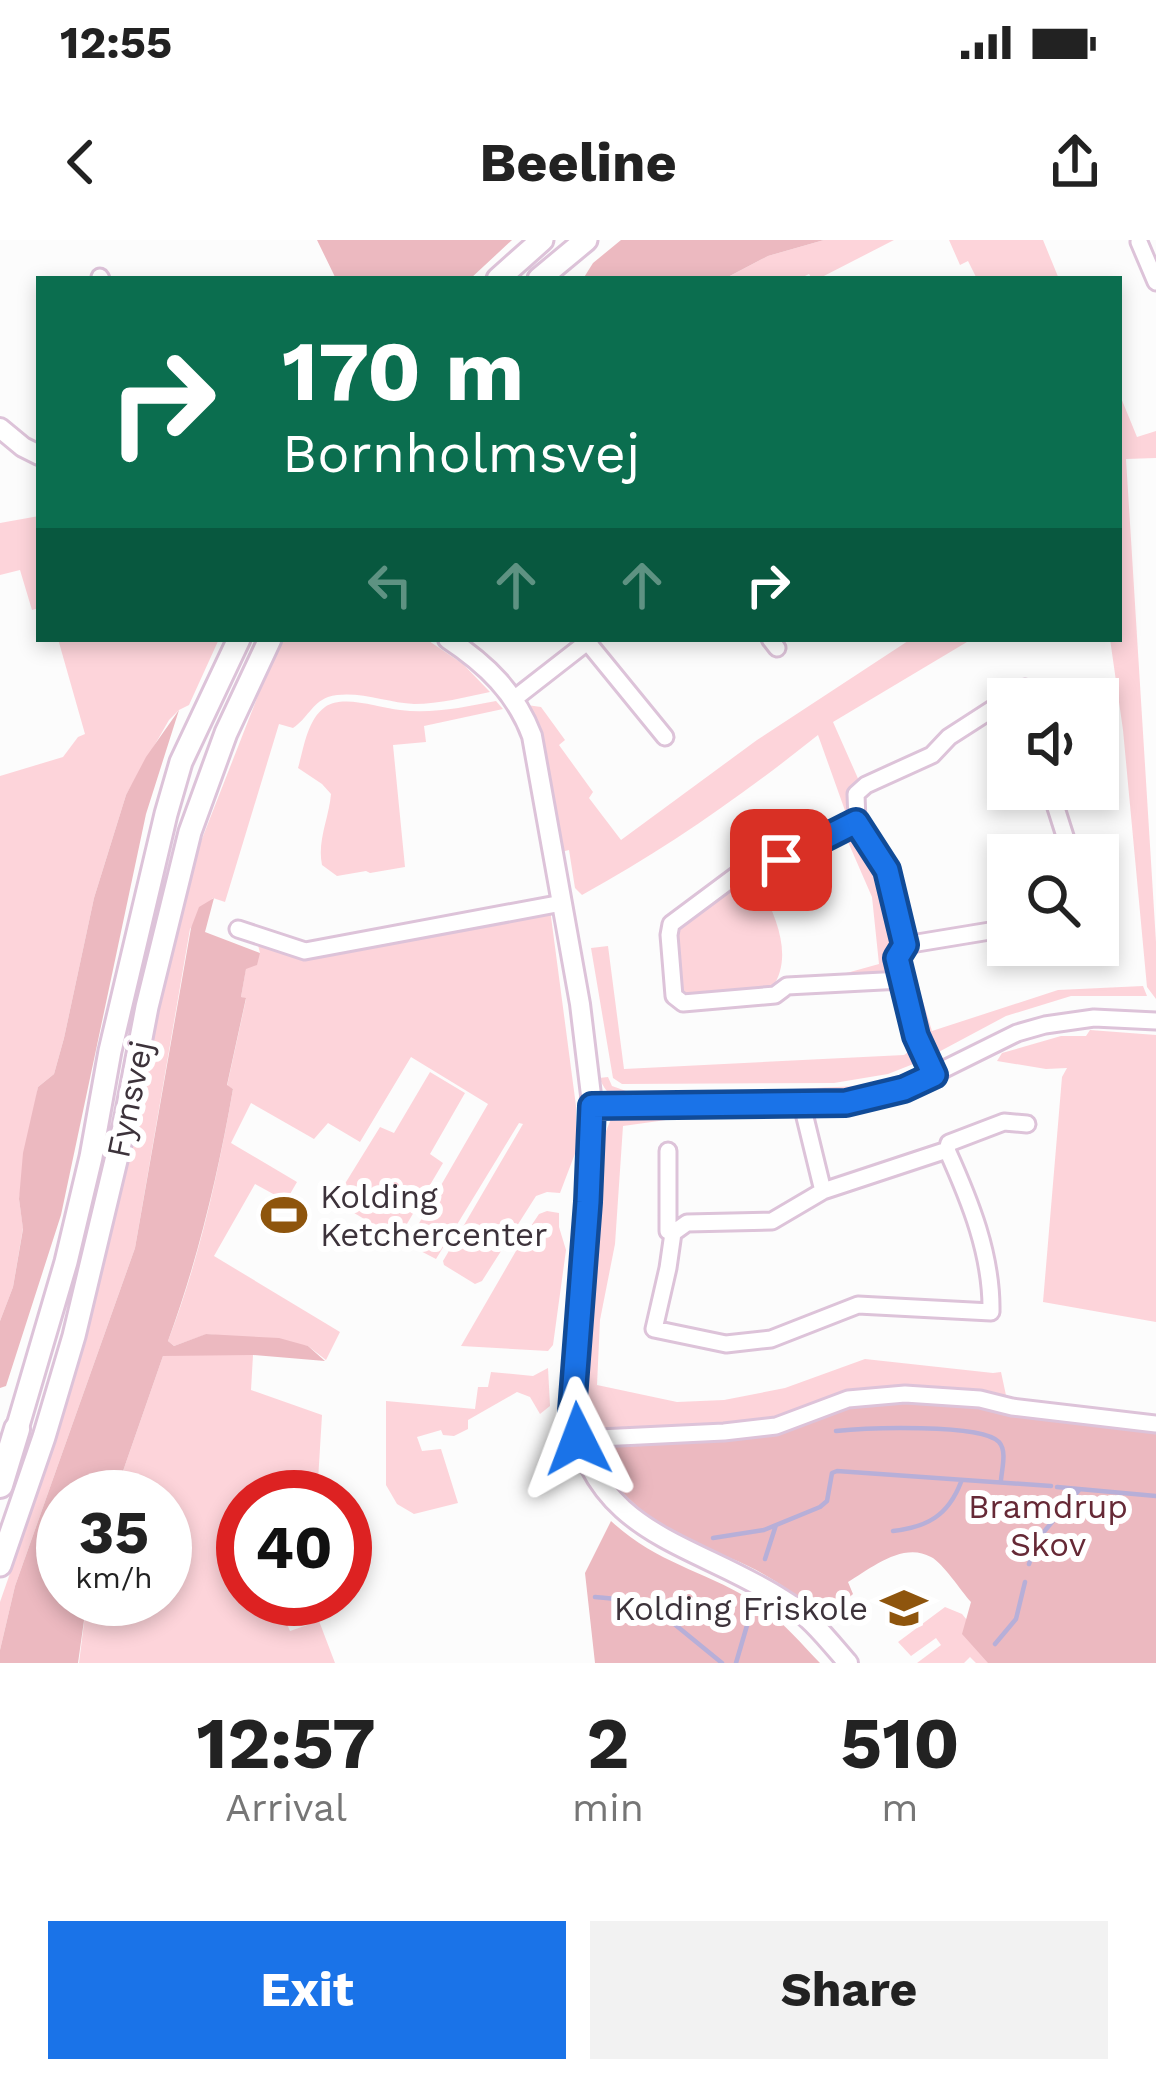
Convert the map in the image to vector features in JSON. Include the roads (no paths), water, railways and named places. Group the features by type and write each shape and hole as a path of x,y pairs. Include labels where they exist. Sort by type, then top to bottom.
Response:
{"highway":[{"name":"Fynsvej","path":"0,1484 9,1426"}],"main road":[{"path":"501,276 542,240"},
{"path":"543,276 586,240"},
{"name":"Fynsvej","path":"9,1426 71,1240 110,1051 181,762 238,642"},
{"name":"Fynsvej","path":"0,1564 74,1336 190,832 226,734 269,642"},
{"path":"9,1426 44,1437"}],"street":[{"path":"1141,241 1156,282"},
{"path":"4,439 36,453"},
{"path":"452,642 487,668 514,699 532,736 580,1004 592,1106 572,1411 578,1439 594,1474 622,1510 666,1540 803,1612 848,1663"},
{"path":"514,699 585,642"},
{"path":"590,642 665,737"},
{"path":"934,1075 916,1036 902,980 897,958 905,945 887,870 856,822 856,794 932,755 949,737 987,712"},
{"path":"856,822 761,872 738,874 671,923 674,996 682,1003 775,995 787,986 902,980"},
{"path":"238,929 305,951 562,903"},
{"path":"905,945 987,931"},
{"path":"592,1106 846,1103 904,1089 1016,1033 1045,1025 1094,1018 1156,1021"},
{"path":"802,1105 823,1191"},
{"path":"946,1150 966,1193 992,1277 991,1312 858,1305 771,1339 726,1344 653,1329 673,1234 687,1223 772,1221 823,1191 946,1150 949,1144 1004,1122 1027,1124"},
{"path":"668,1150 668,1231 673,1234"},
{"path":"578,1439 776,1426 848,1399 905,1394 980,1399 1156,1424"}],"waterway":[{"path":"836,1431 921,1428 988,1436 1003,1450 1001,1480"},
{"path":"713,1538 764,1530 820,1507 827,1501 832,1473 837,1471 1051,1486"},
{"path":"893,1531 935,1518 961,1482"},
{"path":"1057,1487 1156,1496"},
{"path":"1029,1564 1037,1540 1079,1490"},
{"path":"765,1559 776,1525"},
{"path":"995,1644 1016,1619 1025,1582"},
{"path":"595,1597 628,1600"},
{"path":"651,1605 722,1663"},
{"path":"736,1663 753,1605"}],"place":[{"name":"Kolding Ketchercenter","path":"284,1215"},
{"name":"Kolding Friskole","path":"904,1608"}],"park label":[{"name":"Bramdrup Skov","path":"1048,1525"}]}
